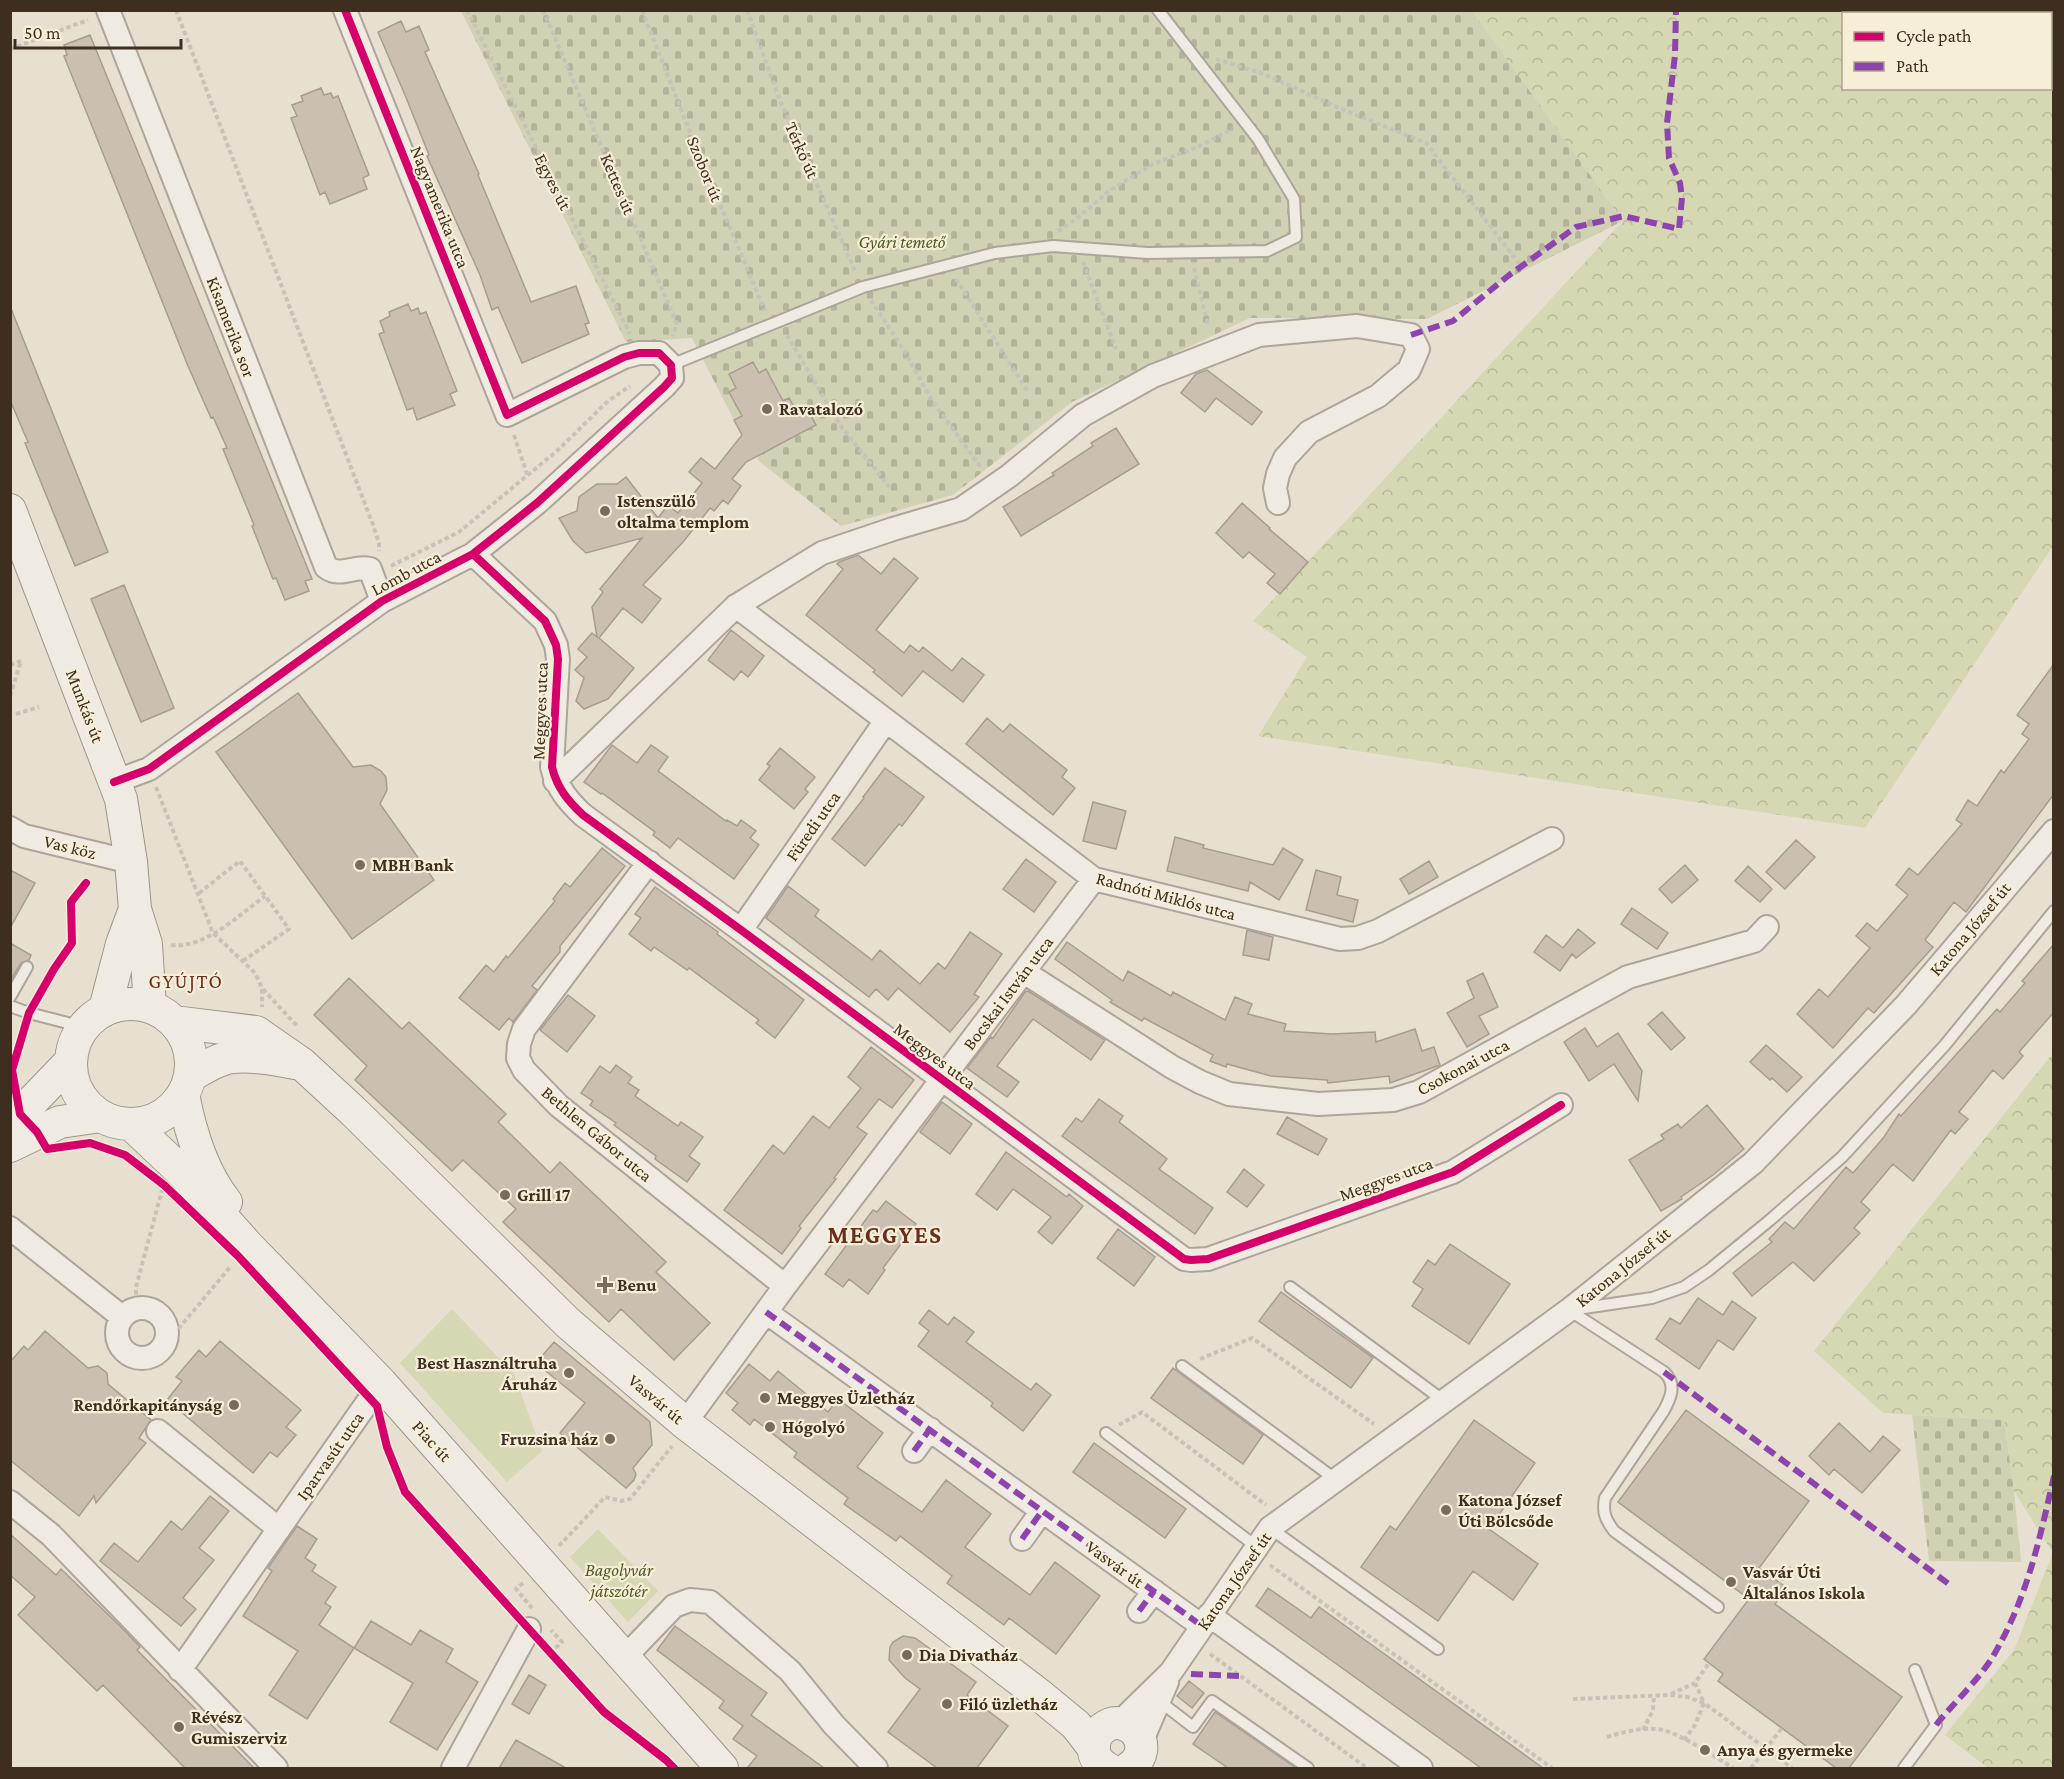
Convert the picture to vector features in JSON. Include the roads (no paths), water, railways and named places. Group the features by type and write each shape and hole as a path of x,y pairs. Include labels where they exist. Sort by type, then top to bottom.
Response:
{"street":[{"name":"Nagyamerika utca","path":"345,10 507,414 624,357 639,353 659,353 668,362"},
{"name":"Kisamerika sor","path":"108,11 326,567 338,573 368,573 382,602"},
{"name":"Meggyes utca","path":"555,781 736,606 822,553 893,528 961,509 994,486 1083,415 1153,376 1259,335 1357,326 1411,335 1418,349 1409,370 1378,396 1309,432 1285,458 1275,488 1278,503"},
{"name":"Lomb utca","path":"114,782 148,769 382,602 473,554 537,503 664,387 672,378 668,362"},
{"name":"Munkás út","path":"10,510 121,799 131,862 135,909"},
{"name":"Meggyes utca","path":"473,554 545,621 551,631 558,659 552,767 555,781 567,799 583,815 1184,1259 1208,1259 1453,1172 1561,1106"},
{"name":"Radnóti Miklós utca","path":"736,606 885,722 1094,879 1348,939 1378,932 1552,839"},
{"name":"Füredi utca","path":"741,930 885,722"},
{"name":"Vas köz","path":"10,828 24,836 131,862"},
{"name":"Katona József út","path":"1119,1752 1205,1621 1267,1537 1335,1479 1569,1310 1753,1163 1906,1005 2054,831"},
{"name":"Bethlen Gábor utca","path":"649,862 524,1029 519,1044 518,1058 524,1070 559,1106 785,1286"},
{"name":"Bocskai István utca","path":"681,1432 785,1286 1094,879"},
{"path":"135,909 146,944 162,1014"},
{"path":"135,909 94,1018 74,1043 71,1074 81,1098 101,1116 115,1122 131,1124 155,1119 166,1112 186,1085 210,1064 231,1057 273,1059 302,1064"},
{"name":"Csokonai utca","path":"1024,972 1172,1067 1229,1094 1318,1104 1393,1100 1419,1092 1628,976 1754,941 1767,927"},
{"path":"94,1018 120,1004 135,1004 162,1014 183,1034 189,1047 191,1061 186,1085 188,1123 213,1186 313,1314"},
{"name":"Vasvár út","path":"162,1014 256,1032 302,1064 353,1111 681,1432 1076,1725 1119,1752"},
{"path":"10,1128 20,1113 71,1061"},
{"path":"10,1146 60,1122 101,1116"},
{"name":"Piac út","path":"131,1124 183,1173 313,1314 381,1383 722,1768"},
{"path":"10,1228 129,1313"},
{"path":"144,1308 160,1314 167,1330 164,1346 152,1357 135,1358 128,1354 118,1342 116,1333 129,1313 144,1308"},
{"name":"Vasvár út","path":"766,1312 1154,1591 1205,1621 1421,1768"},
{"name":"Iparvasút utca","path":"180,1670 381,1383"},
{"path":"914,1451 930,1429"},
{"path":"158,1431 279,1529"},
{"path":"10,1502 51,1535 276,1768"},
{"path":"1022,1539 1042,1511"},
{"path":"1139,1611 1154,1591"},
{"path":"626,1657 674,1606 690,1600 710,1602 790,1671 834,1725 876,1768"},
{"path":"453,1768 529,1629"}],"lane":[{"path":"668,362 775,324 862,287 995,253 1053,246 1148,253 1267,251 1296,237 1294,199 1258,139 1158,10"},
{"path":"1569,1310 1652,1298 1683,1287 1709,1270 1842,1157 1945,1045 2054,911"},
{"path":"10,997 27,967"},
{"path":"10,1006 29,1013 94,1018"},
{"path":"1290,1287 1444,1401"},
{"path":"1569,1310 1664,1372 1670,1378 1672,1385 1669,1401 1663,1412 1605,1498 1603,1509 1606,1520 1614,1531 1718,1607"},
{"path":"1182,1366 1335,1479"},
{"path":"1106,1433 1438,1649"},
{"path":"1904,1768 1936,1725 1916,1670"},
{"path":"1167,1707 1193,1727 1212,1701 1308,1768"}],"place":[{"name":"Ravatalozó","path":"767,409"},
{"name":"Istenszülő oltalma templom","path":"605,511"},
{"name":"MBH Bank","path":"360,865"},
{"name":"Grill 17","path":"505,1195"},
{"name":"Benu","path":"605,1285"},
{"name":"Best Használtruha Áruház","path":"569,1373"},
{"name":"Meggyes Üzletház","path":"765,1398"},
{"name":"Rendőrkapitányság","path":"234,1405"},
{"name":"Hógolyó","path":"770,1427"},
{"name":"Fruzsina ház","path":"610,1439"},
{"name":"Katona József Úti Bölcsőde","path":"1446,1510"},
{"name":"Vasvár Úti Általános Iskola","path":"1731,1582"},
{"name":"Dia Divatház","path":"907,1655"},
{"name":"Filó üzletház","path":"947,1704"},
{"name":"Révész Gumiszerviz","path":"179,1727"},
{"name":"Anya és gyermeke","path":"1705,1750"}],"district":[{"name":"GYÚJTÓ","path":"186,981"},
{"name":"MEGGYES","path":"885,1234"}],"park label":[{"name":"Gyári temető","path":"902,242"},
{"name":"Bagolyvár játszótér","path":"619,1580"}]}
